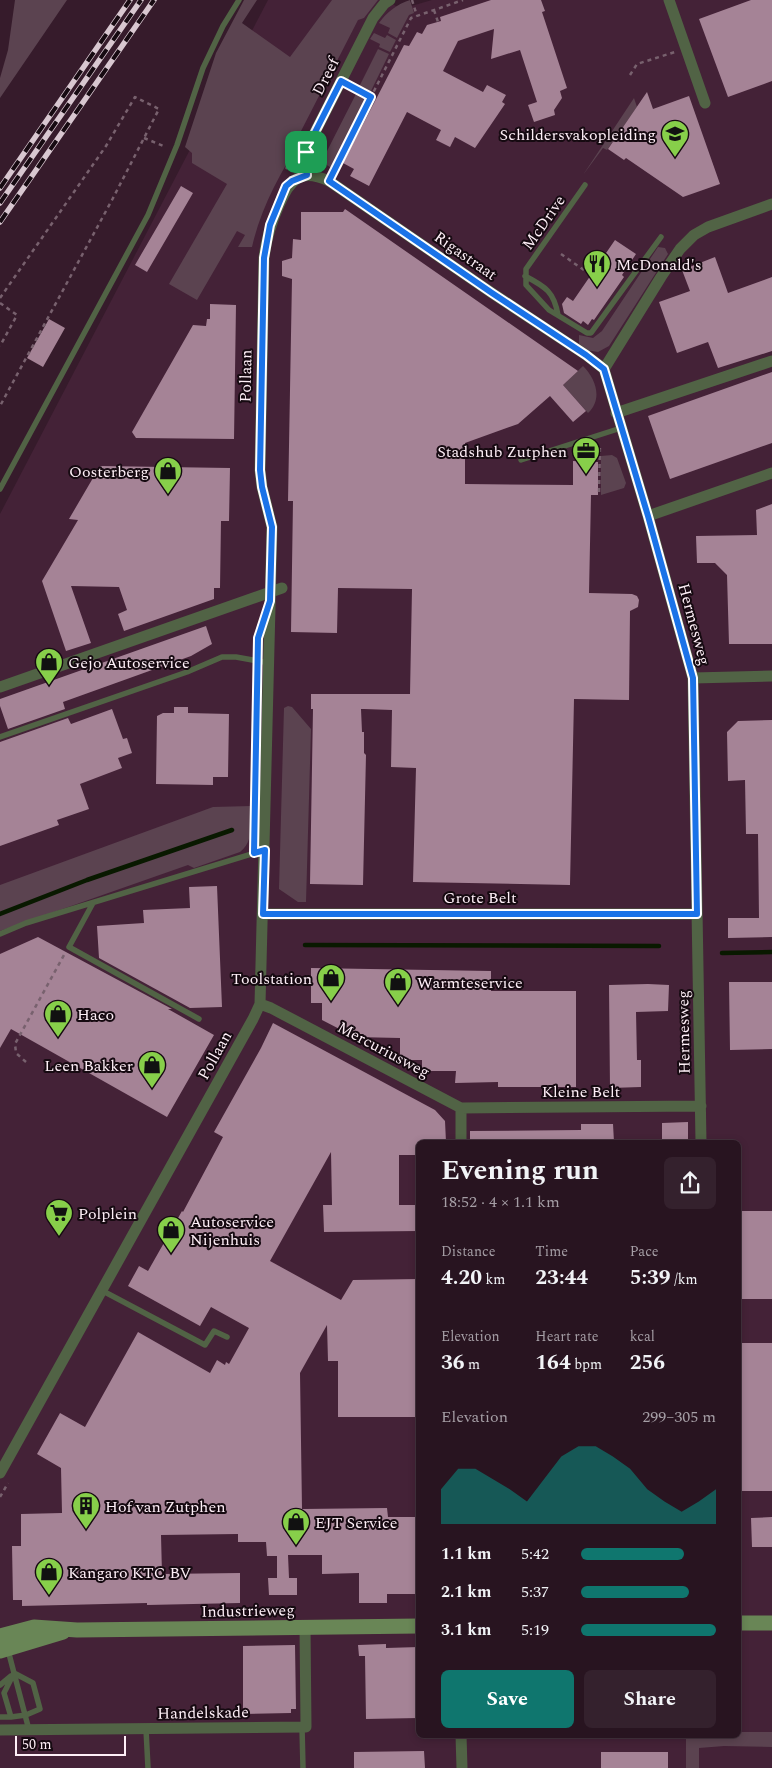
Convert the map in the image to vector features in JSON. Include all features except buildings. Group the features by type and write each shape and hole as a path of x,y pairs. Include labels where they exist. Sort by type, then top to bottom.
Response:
{"street":[{"name":"Dreef","path":"307,175 306,158 308,146 373,18 384,4 390,0"},
{"path":"669,0 705,104"},
{"name":"Rigastraat","path":"307,175 329,181 604,369"},
{"name":"Pollaan","path":"0,1473 260,1004 272,527 262,487 260,470 264,258 270,225 286,186 292,181 307,175"},
{"path":"604,369 661,277 680,249 694,235 722,222 772,204"},
{"path":"616,413 772,361"},
{"name":"Hermesweg","path":"604,369 648,516 693,678 702,1140"},
{"path":"648,516 772,473"},
{"path":"0,687 282,588"},
{"path":"693,678 772,676"},
{"name":"Grote Belt","path":"263,914 697,914"},
{"name":"Mercuriusweg","path":"260,1004 271,1008 461,1108"},
{"name":"Kleine Belt","path":"461,1108 701,1106"},
{"path":"461,1108 461,1140"},
{"path":"741,1623 772,1623"},
{"path":"302,1727 306,1727 305,1626"},
{"name":"Industrieweg","path":"3,1643 77,1630 416,1626"},
{"name":"Handelskade","path":"0,1730 302,1727"},
{"path":"461,1738 462,1768"}],"lane":[{"path":"0,489 148,215 175,150 203,68 219,33 239,0"},
{"name":"McDrive","path":"585,184 526,269 526,285 549,310 587,332 591,332 661,236"},
{"name":"McDrive","path":"526,276 544,286 555,300 558,315"},
{"path":"521,460 621,428"},
{"path":"0,737 187,672 222,657 243,658 269,663"},
{"path":"0,934 265,850"},
{"path":"93,903 69,947 200,1019"},
{"path":"101,1290 205,1345 214,1331 227,1337"},
{"path":"3,1643 14,1673 29,1730"},
{"path":"0,1685 14,1673"},
{"path":"0,1717 26,1715 40,1710 33,1683 14,1673"},
{"path":"11,1717 4,1693 14,1673"},
{"path":"302,1727 303,1768"},
{"path":"146,1729 148,1768"}],"path":[{"path":"412,0 416,16"},
{"path":"329,181 411,18 463,0"},
{"path":"434,10 438,22"},
{"path":"630,75 638,64 686,48"},
{"path":"341,81 371,97"},
{"path":"0,298 106,146 135,97 158,109 0,406"},
{"path":"144,138 175,150"},
{"path":"561,254 591,275"},
{"path":"0,303 17,315 0,346"},
{"path":"599,492 600,435"},
{"path":"26,1062 16,1052 15,1044 69,947"}],"shaded area":[{"path":"15,0 67,0 0,98 0,78 8,50"},
{"path":"244,0 257,0 242,23 290,57 332,0 378,0 364,18 358,20 300,133 302,138 266,204 252,247 238,247 245,235 237,231 197,300 169,284 227,184 192,163 192,153 185,147 216,53"},
{"path":"268,0 386,0 401,9 432,0 772,0 772,1768 0,1768 0,514"},
{"path":"410,0 414,13 409,15 397,38 388,33 390,28 379,23 393,9"},
{"path":"374,33 385,38 387,35 396,40 390,52 379,47 380,44 370,39"},
{"path":"378,49 389,54 370,93 359,87"},
{"path":"357,92 368,98 332,168 319,161 318,149 326,153"},
{"path":"634,98 637,107 607,150 603,148 583,175"},
{"path":"658,247 665,248 668,254 609,346 598,352 586,350 579,344 579,335 593,338 602,331"},
{"path":"583,366 588,371 596,389 595,402 588,413 563,385"},
{"path":"612,455 617,458 626,483 624,488 601,495 601,456"},
{"path":"292,707 311,729 306,902 298,902 279,889 284,708"},
{"path":"251,806 250,837 248,843 240,852 194,868 188,865 0,931 0,885 213,807"},
{"path":"741,1732 772,1732 772,1747 724,1746 699,1748 699,1768 686,1768 686,1738 741,1738"}],"waterway":[{"path":"0,914 87,880 232,830"},
{"path":"305,945 659,946"},
{"path":"722,953 772,952"}],"railway":[{"path":"0,188 130,0"},
{"path":"0,203 141,0"},
{"path":"0,222 154,0"}],"place":[{"name":"Schildersvakopleiding","path":"675,158"},
{"name":"McDonald's","path":"597,288"},
{"name":"Stadshub Zutphen","path":"586,475"},
{"name":"Oosterberg","path":"168,495"},
{"name":"Gejo Autoservice","path":"49,686"},
{"name":"Toolstation","path":"331,1002"},
{"name":"Warmteservice","path":"398,1006"},
{"name":"Haco","path":"58,1038"},
{"name":"Leen Bakker","path":"152,1089"},
{"name":"Polplein","path":"59,1237"},
{"name":"Autoservice Nijenhuis","path":"171,1254"},
{"name":"Hof van Zutphen","path":"86,1530"},
{"name":"EJT Service","path":"296,1546"},
{"name":"Kangaro KTC BV","path":"49,1596"}],"route":[{"path":"341,81 371,97 329,181 604,369 648,516 693,678 697,914 263,914 265,850 254,853 258,638 270,601 272,527 260,478 264,258 270,225 286,186 292,181 307,175 306,152 341,81"}]}
